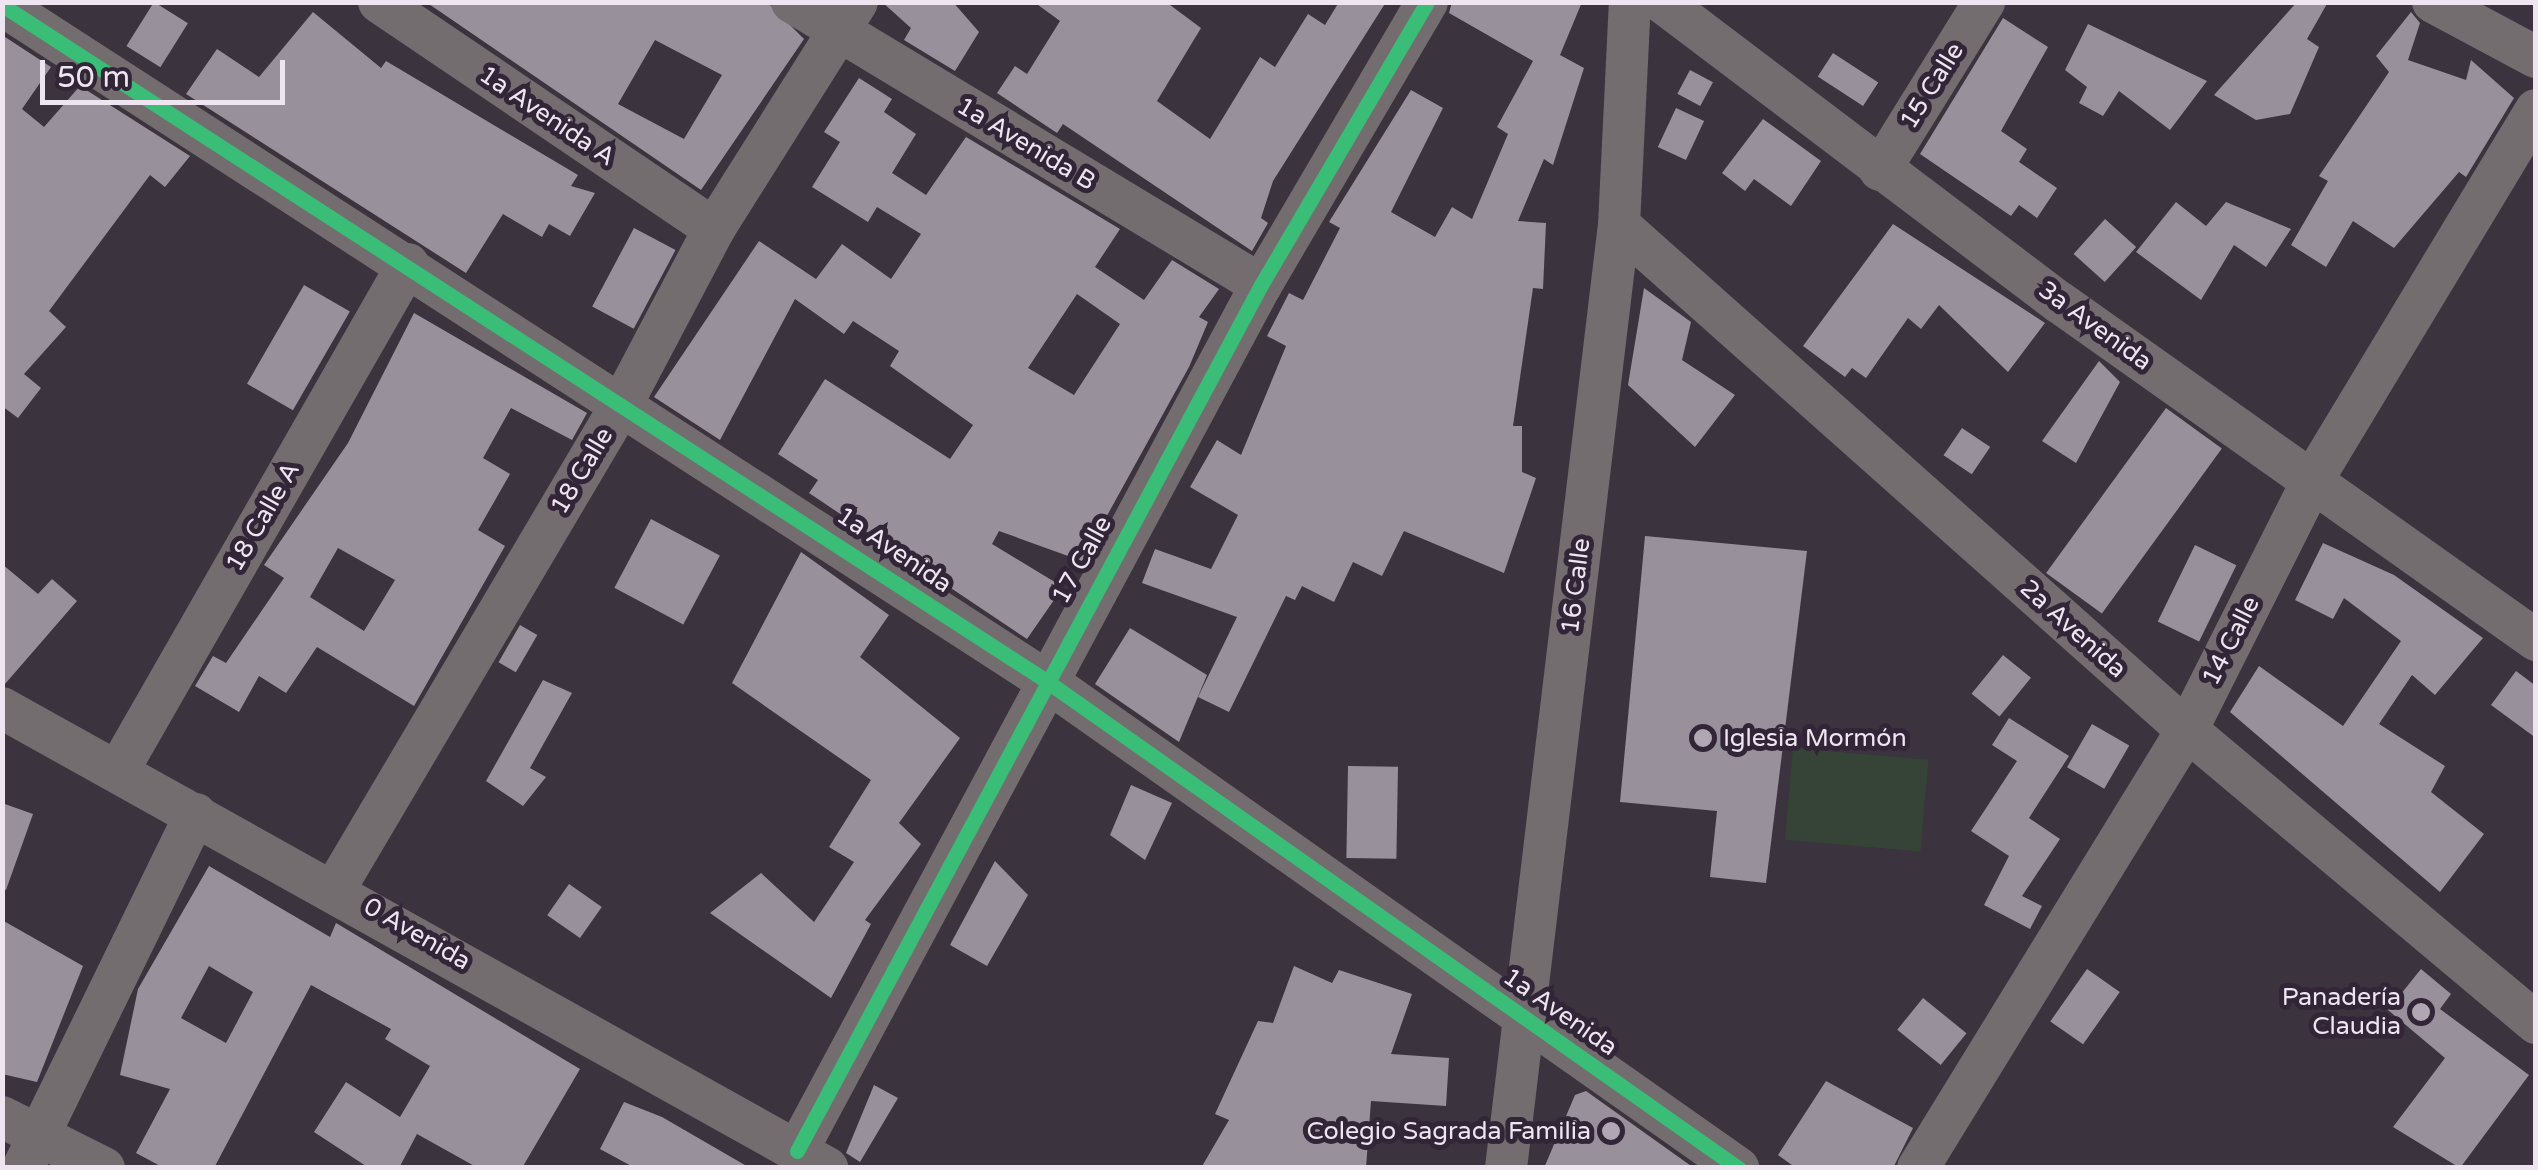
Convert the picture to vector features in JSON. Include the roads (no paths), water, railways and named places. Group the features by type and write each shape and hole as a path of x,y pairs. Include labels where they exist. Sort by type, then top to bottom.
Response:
{"street":[{"name":"1a Avenida A","path":"380,2 714,229"},
{"name":"1a Avenida B","path":"792,2 848,18 1261,285"},
{"name":"17 Calle","path":"812,1159 1045,680 1261,285 1427,2"},
{"name":"16 Calle","path":"1506,1168 1619,225 1630,2"},
{"name":"3a Avenida","path":"1662,2 1880,170 2536,640"},
{"name":"15 Calle","path":"1880,170 1984,2"},
{"path":"2434,2 2536,57"},
{"name":"1a Avenida","path":"2,5 624,400 1045,680 1738,1168"},
{"name":"18 Calle","path":"336,888 624,400 714,229 848,18"},
{"name":"14 Calle","path":"1918,1168 2186,730 2312,480 2536,110"},
{"name":"2a Avenida","path":"1619,225 2186,730 2536,1023"},
{"name":"18 Calle A","path":"118,771 408,264"},
{"name":"0 Avenida","path":"2,708 336,888 812,1159"},
{"path":"33,1150 196,814"},
{"path":"2,1118 33,1150 104,1168"}],"place":[{"name":"Iglesia Mormón","path":"1703,738"},
{"name":"Panadería Claudia","path":"2421,1012"},
{"name":"Colegio Sagrada Familia","path":"1611,1131"}]}
